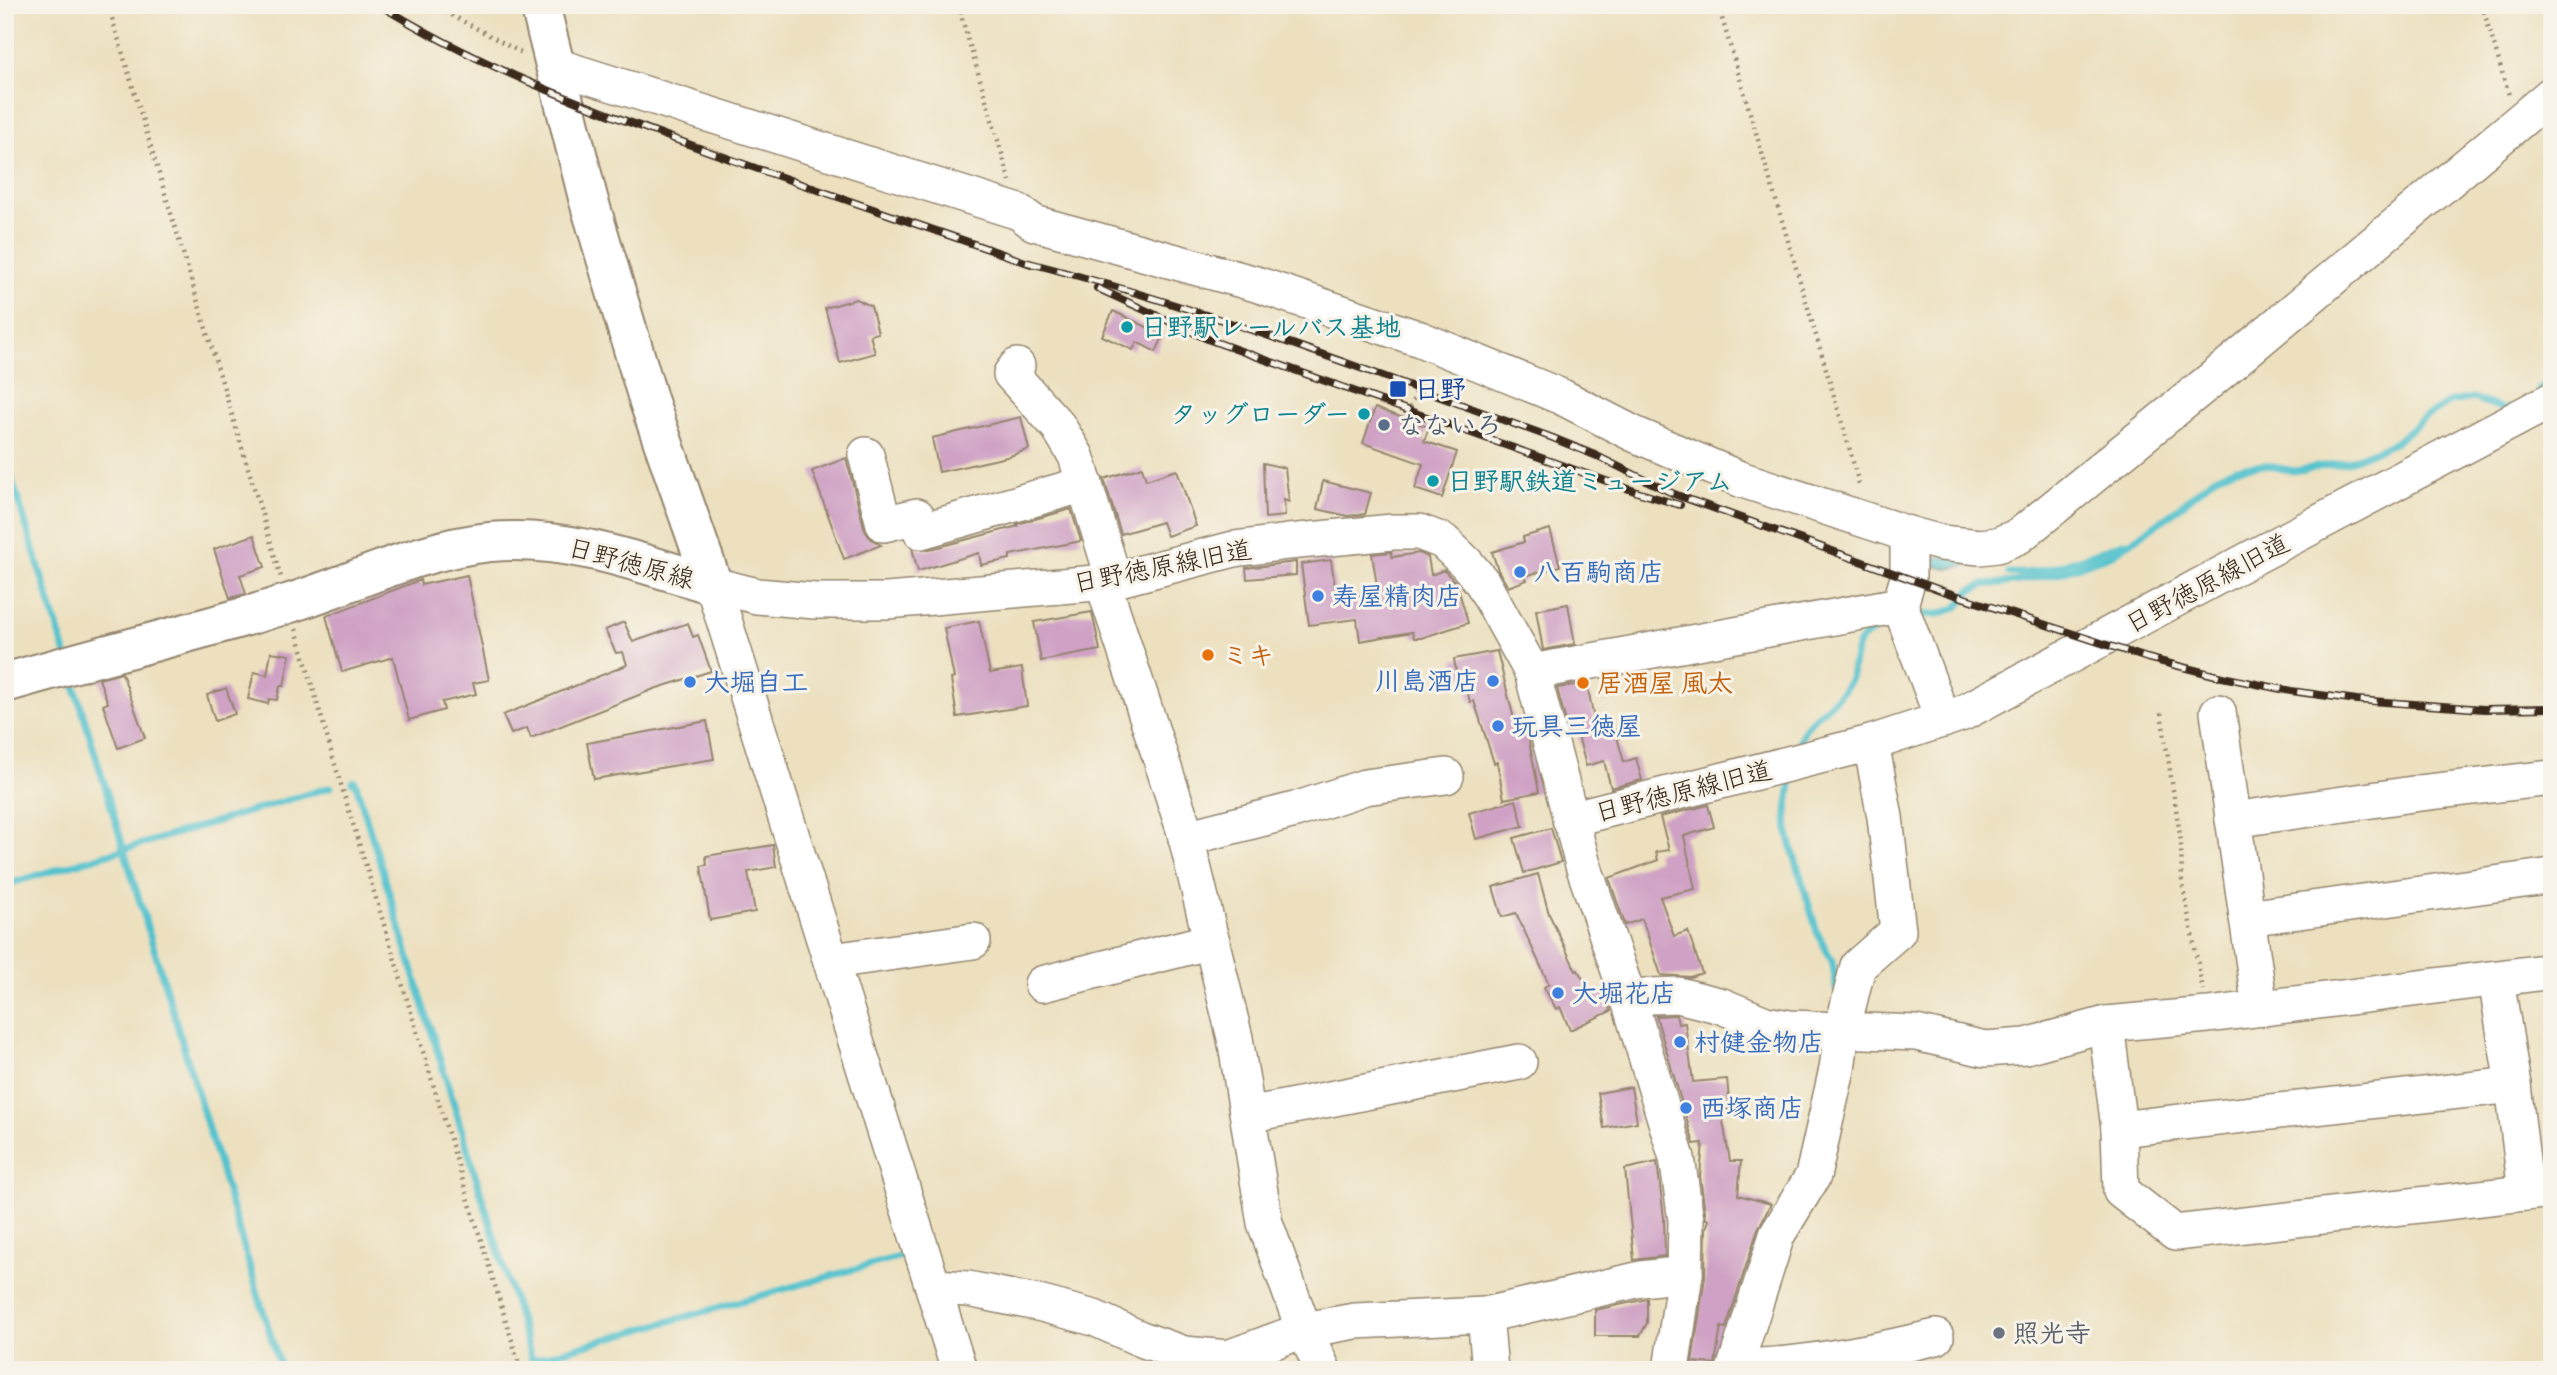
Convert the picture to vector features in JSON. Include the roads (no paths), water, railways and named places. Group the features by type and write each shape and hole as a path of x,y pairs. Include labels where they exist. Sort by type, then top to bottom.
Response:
{"main road":[{"name":"日野徳原線","path":"540,5 589,198 649,402 713,585"},
{"name":"日野徳原線","path":"5,683 289,604 435,552 491,542 568,544 615,555 713,585"}],"street":[{"path":"556,66 1019,212 1034,223 1256,284 1420,339 1562,397 1634,434 1740,479 1908,534 1941,543 1980,547 1997,545 2019,536 2216,376 2552,94"},
{"path":"1017,366 1011,374 1058,426 1076,456 1085,484 1110,567 1108,598 1186,838 1236,1038 1265,1223 1304,1330 1323,1370"},
{"name":"日野徳原線旧道","path":"713,585 757,596 815,601 887,601 1107,582 1234,549 1393,532 1419,532 1443,541 1482,582 1532,672 1570,819 1871,743 1963,713 2552,400"},
{"path":"866,455 884,524 918,516 921,531 1085,484"},
{"path":"1908,534 1908,578 1900,605 1943,720"},
{"path":"713,585 959,1370"},
{"path":"1532,672 1900,605"},
{"path":"2218,712 2260,1008"},
{"path":"1871,743 1885,817 1898,932 1858,966 1813,1176 1777,1235 1734,1368 1883,1349 1936,1337"},
{"path":"1186,838 1295,810 1365,787 1446,776"},
{"path":"2233,820 2420,793 2552,778"},
{"path":"1570,819 1599,918 1629,1000 1677,1157 1686,1220 1685,1274 1671,1370"},
{"path":"2247,918 2552,876"},
{"path":"832,961 973,941"},
{"path":"1042,984 1212,941"},
{"path":"1629,1000 1678,995 1722,1006 1765,1024 1790,1028 1916,1033 1985,1049 2026,1046 2106,1024 2208,1015 2552,971"},
{"path":"2106,1024 2119,1129 2121,1191 2175,1233 2534,1192 2496,979"},
{"path":"1248,1115 1520,1062"},
{"path":"2119,1129 2513,1085"},
{"path":"934,1287 968,1289 1042,1304 1094,1318 1140,1339 1184,1354 1228,1358 1304,1330 1354,1321 1485,1315 1641,1279 1685,1274"},
{"path":"1485,1315 1490,1370"}],"water":[{"path":"1912,557 1974,557 1972,565 1946,569"}],"waterway":[{"path":"2539,389 2552,380"},
{"path":"1913,615 1938,614 1957,608 1970,591 1983,585 2059,573 2113,554 2170,515 2215,477 2236,468 2264,465 2294,471 2347,462 2394,443 2424,418 2450,402 2473,398 2505,410 2508,408"},
{"path":"5,457 66,655"},
{"path":"2009,573 2038,571 2126,542"},
{"path":"1797,749 1812,720 1847,685 1860,642 1892,621"},
{"path":"72,677 281,1370"},
{"path":"1792,776 1787,812 1788,834 1817,932 1832,961 1837,990"},
{"path":"352,782 355,781 532,1360 905,1255"},
{"path":"5,885 331,787"}],"railway":[{"path":"380,5 456,48 576,102 741,163 1034,265"},
{"path":"1026,262 1226,321 1357,367 1553,438 1597,456 1674,494 1943,591 2147,658 2291,691 2357,700 2484,709 2552,708"},
{"path":"1097,288 1210,340 1680,505"}],"place":[{"name":"日野駅レールバス基地","path":"1127,327"},
{"name":"日野","path":"1398,389"},
{"name":"タッグローダー","path":"1364,414"},
{"name":"なないろ","path":"1384,425"},
{"name":"日野駅鉄道ミュージアム","path":"1433,481"},
{"name":"八百駒商店","path":"1520,572"},
{"name":"寿屋精肉店","path":"1318,596"},
{"name":"ミキ","path":"1208,655"},
{"name":"川島酒店","path":"1493,681"},
{"name":"大堀自工","path":"690,682"},
{"name":"居酒屋 風太","path":"1583,683"},
{"name":"玩具三徳屋","path":"1498,726"},
{"name":"大堀花店","path":"1558,993"},
{"name":"村健金物店","path":"1680,1042"},
{"name":"西塚商店","path":"1686,1108"},
{"name":"照光寺","path":"1999,1333"}]}
